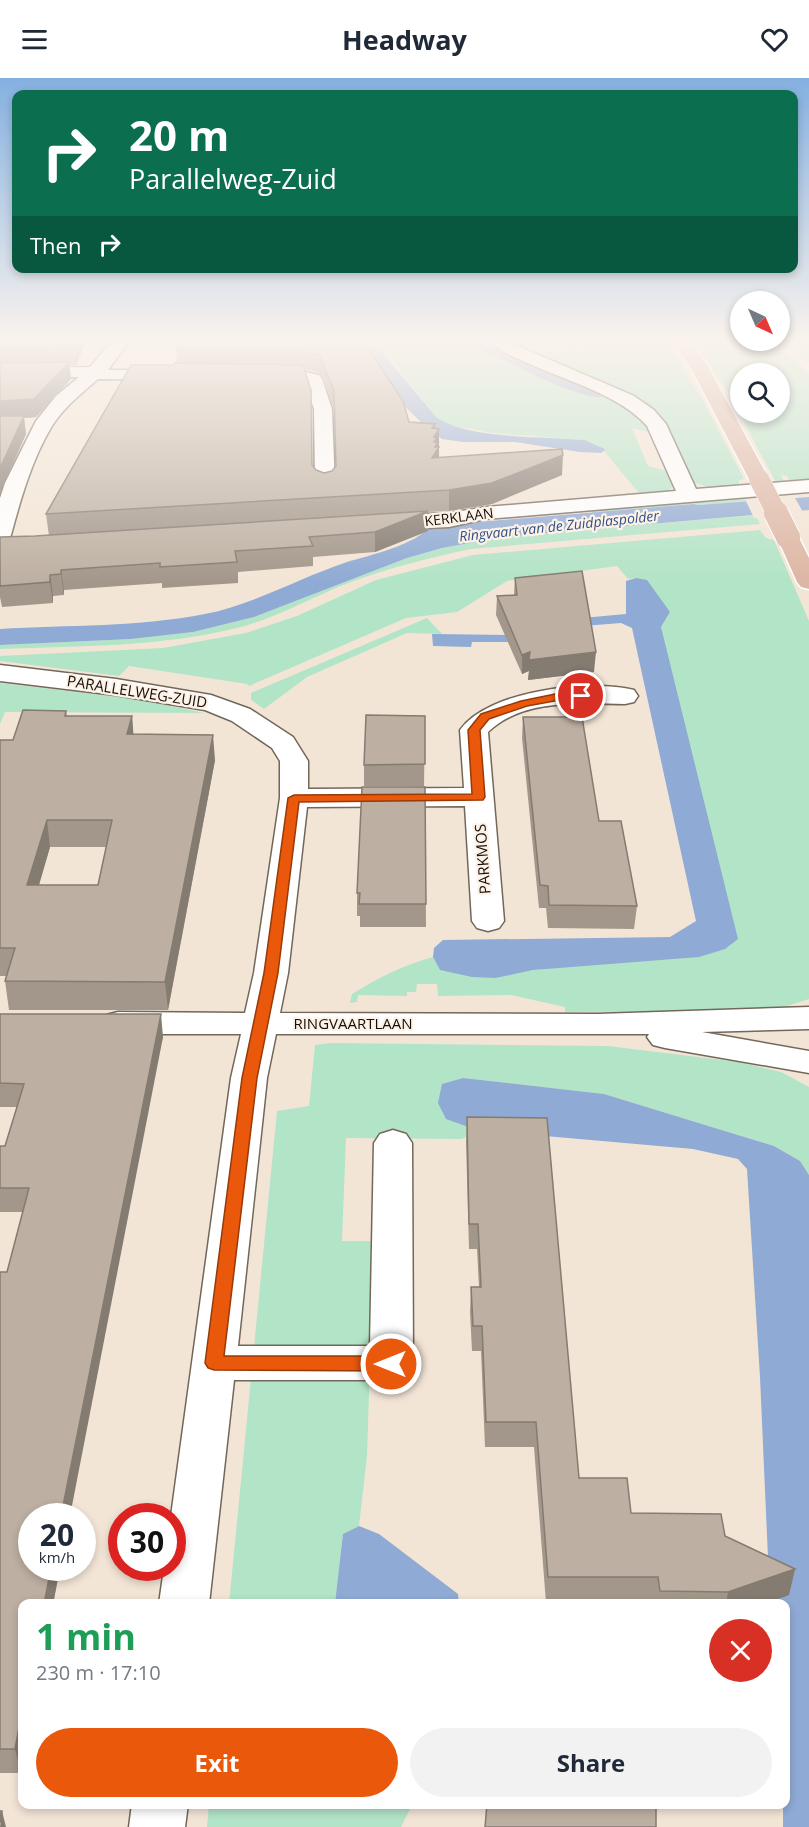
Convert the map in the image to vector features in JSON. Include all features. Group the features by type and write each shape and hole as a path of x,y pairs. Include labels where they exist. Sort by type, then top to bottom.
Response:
{"main road":[{"path":"728,421 809,582"}],"street":[{"path":"4,544 17,478 47,421"},
{"path":"323,421 325,485"},
{"path":"653,421 689,495"},
{"path":"21,426 43,425"},
{"name":"KERKLAAN","path":"359,525 448,520 486,513 809,486"},
{"name":"PARALLELWEG-ZUID","path":"0,673 171,695 211,703 241,715 282,743 294,761 294,798 271,973 249,1078 185,1599"},
{"name":"PARKMOS","path":"488,921 474,730 485,717 524,703 560,696 626,696"},
{"path":"294,798 479,797"},
{"name":"RINGVAARTLAAN","path":"83,1023 598,1025 809,1018"},
{"name":"RINGVAARTLAAN","path":"598,1025 809,1062"},
{"path":"214,1363 391,1364 393,1143"},
{"path":"157,1827 159,1809"}],"green space":[{"path":"441,421 645,421 652,433 632,428 648,466 670,472 674,483 665,493 643,498 599,445 585,440 492,433 445,424"},
{"path":"657,421 714,421 744,479 739,480 739,487 716,489 691,482 662,423"},
{"path":"809,421 809,481 790,483 787,476 781,475 784,481 776,482 744,423"},
{"path":"745,497 747,502 592,513 588,509"},
{"path":"756,515 760,524 455,552 374,574 267,618 212,634 152,642 0,649 0,645 131,639 193,632 254,617 407,558 442,548 503,537"},
{"path":"760,530 766,538 774,540 809,621 809,999 772,1011 565,1012 565,1007 511,995 438,996 437,984 417,984 416,992 407,992 407,996 358,995 357,1002 350,1003 352,994 371,983 401,968 433,957 440,970 496,978 533,970 725,949 661,627 670,612 636,578 628,579 617,566 507,581 457,612 406,618 249,686 129,666 119,676 0,661 0,656 163,648 246,633 297,616 376,580 473,555"},
{"path":"427,618 442,634 407,633 307,677 264,709 251,700 251,693"},
{"path":"0,683 138,699 204,713 5,712 0,724"},
{"path":"330,1043 608,1046 739,1062 781,1072 809,1087 809,1175 800,1161 774,1146 604,1094 463,1078 442,1085 477,1130 462,1139 346,1138 342,1241 374,1241 367,1456 359,1526 343,1534 335,1599 229,1599 277,1111 309,1106 315,1045"},
{"path":"209,1809 410,1809 401,1827 207,1827"}],"water":[{"path":"420,421 443,421 467,430 508,436 585,440 605,449 601,453 580,452 515,442 463,442 442,439"},
{"name":"Ringvaart van de Zuidplaspolder","path":"809,497 809,510 503,537 442,548 407,558 254,617 193,632 131,639 0,645 0,629 155,621 223,610 329,568 404,544 429,526"},
{"path":"636,578 647,580 670,612 661,627 738,939 725,949 699,957 533,970 496,978 472,977 440,970 433,957 434,948 443,940 670,937 696,921 632,628 621,623 558,628 519,642 472,642 471,647 433,646 432,634 509,635 549,621 626,614 626,581"},
{"path":"463,1078 604,1094 774,1146 800,1161 809,1175 809,1827 783,1827 783,1809 790,1809 790,1599 770,1599 760,1377 747,1169 738,1159 693,1149 477,1130 446,1119 438,1103 442,1084"},
{"path":"359,1526 379,1534 458,1594 459,1599 335,1599 343,1534"}],"pier":[{"path":"794,496 804,514 754,518 745,499"}],"building":[{"path":"0,421 22,421 0,468"},
{"path":"99,421 311,421 312,465 316,470 324,473 332,471 336,466 335,421 409,421 435,424 432,428 439,429 434,442 438,442 435,447 439,447 432,458 562,449 563,455 492,483 449,490 46,514"},
{"path":"428,511 375,532 309,537 313,546 235,551 237,562 160,567 160,563 61,570 61,574 50,575 50,582 0,586 0,537"},
{"path":"582,571 596,652 529,660 530,652 522,655 497,596 517,595 515,578"},
{"path":"23,710 66,711 65,716 132,716 127,734 213,735 165,982 5,981 15,948 0,948 0,740 13,740","holes":["47,820 112,820 98,885 27,885"]},
{"path":"366,715 425,716 425,764 364,765"},
{"path":"523,717 582,717 599,821 621,821 637,906 549,905 548,886 540,885"},
{"path":"362,787 425,787 426,904 359,904 360,893 357,893"},
{"path":"0,1014 161,1014 64,1503 18,1503 18,1581 48,1581 45,1599 18,1599 18,1732 15,1749 0,1749 0,1272 7,1272 29,1188 0,1188 0,1146 5,1146 24,1084 0,1083"},
{"path":"467,1117 547,1118 579,1478 627,1478 631,1513 721,1514 725,1536 795,1569 728,1592 660,1591 658,1577 548,1577 536,1422 486,1422 482,1326 473,1326 471,1287 481,1287 478,1224 469,1224"},
{"path":"487,1809 656,1809 656,1827 485,1827"}],"route":[{"path":"391,1364 214,1363 249,1078 271,973 294,798 479,797 474,730 485,717 524,703 560,696 581,696"}]}
